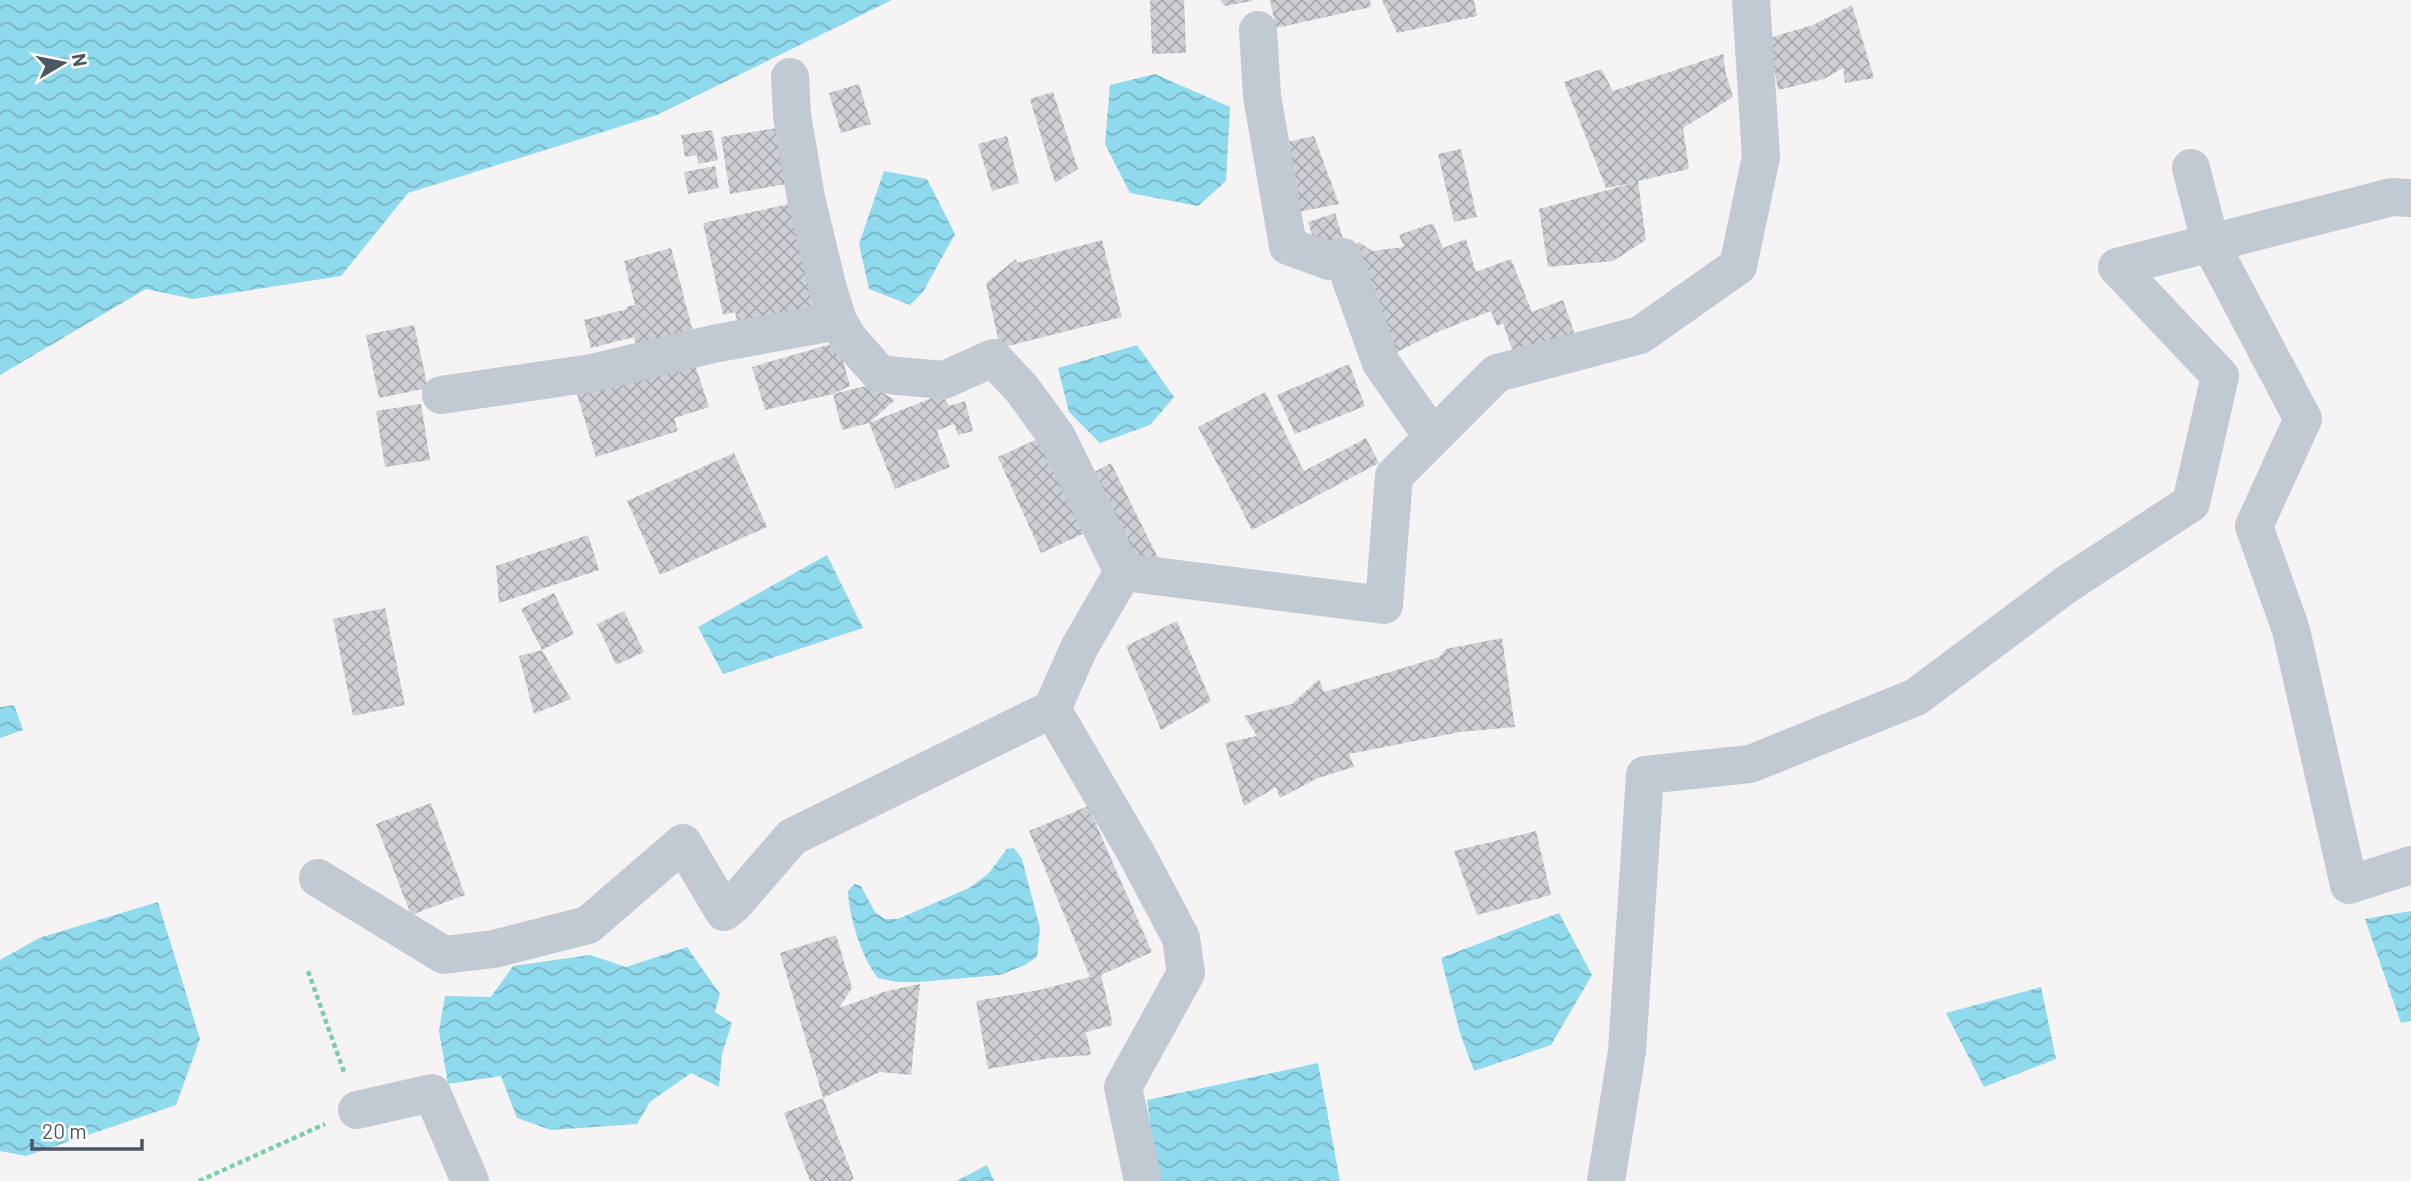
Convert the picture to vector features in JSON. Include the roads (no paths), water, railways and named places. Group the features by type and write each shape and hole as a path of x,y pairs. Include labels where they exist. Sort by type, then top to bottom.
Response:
{"street":[{"path":"1123,572 1384,605 1394,476 1497,373 1640,335 1738,266 1761,157 1751,0"},
{"path":"1258,30 1262,96 1288,246 1329,261 1343,257 1381,363 1433,437"},
{"path":"790,77 792,115 806,198 828,289 838,321 848,338 879,373 944,380 993,358 1021,389 1056,437 1123,572"},
{"path":"2191,168 2211,245 2303,419 2254,526 2291,630 2348,885 2411,865"},
{"path":"1606,1181 1628,1051 1645,775 1750,764 1916,697 2067,584 2191,503 2220,376 2117,267 2392,197 2411,198"},
{"path":"441,395 593,373 713,344 838,321"},
{"path":"318,878 444,955 494,949 587,925 683,843 724,912 792,837 1052,709 1079,648 1123,572"},
{"path":"1052,709 1136,853 1181,938 1186,973 1123,1087 1143,1181"},
{"path":"357,1110 432,1093 470,1181"}],"water":[{"path":"0,0 892,0 657,115 408,193 341,276 193,299 146,289 0,375"},
{"path":"1155,74 1230,107 1226,181 1198,206 1130,193 1105,144 1110,85"},
{"path":"884,171 927,179 955,234 923,292 910,305 869,289 859,244"},
{"path":"1137,345 1174,397 1150,425 1100,443 1069,412 1058,368"},
{"path":"827,555 863,628 723,674 698,627"},
{"path":"14,705 23,730 0,738 0,707"},
{"path":"1014,848 1022,859 1040,928 1037,957 1000,975 919,982 897,982 878,978 862,949 854,925 848,891 854,884 861,886 875,912 885,919 898,919 969,888 988,874 1007,849"},
{"path":"158,902 200,1039 176,1105 26,1156 0,1151 0,960 39,938"},
{"path":"2411,911 2411,1021 2401,1023 2365,919"},
{"path":"1559,913 1592,975 1551,1045 1474,1071 1460,1033 1441,958"},
{"path":"687,947 720,994 715,1012 732,1023 722,1054 719,1087 691,1073 650,1102 637,1124 551,1130 517,1118 501,1076 448,1084 439,1031 445,996 491,997 513,966 590,955 626,967"},
{"path":"2041,987 2056,1059 1984,1087 1946,1013"},
{"path":"1318,1063 1340,1181 1158,1181 1147,1100"},
{"path":"987,1165 994,1181 956,1181"}]}
